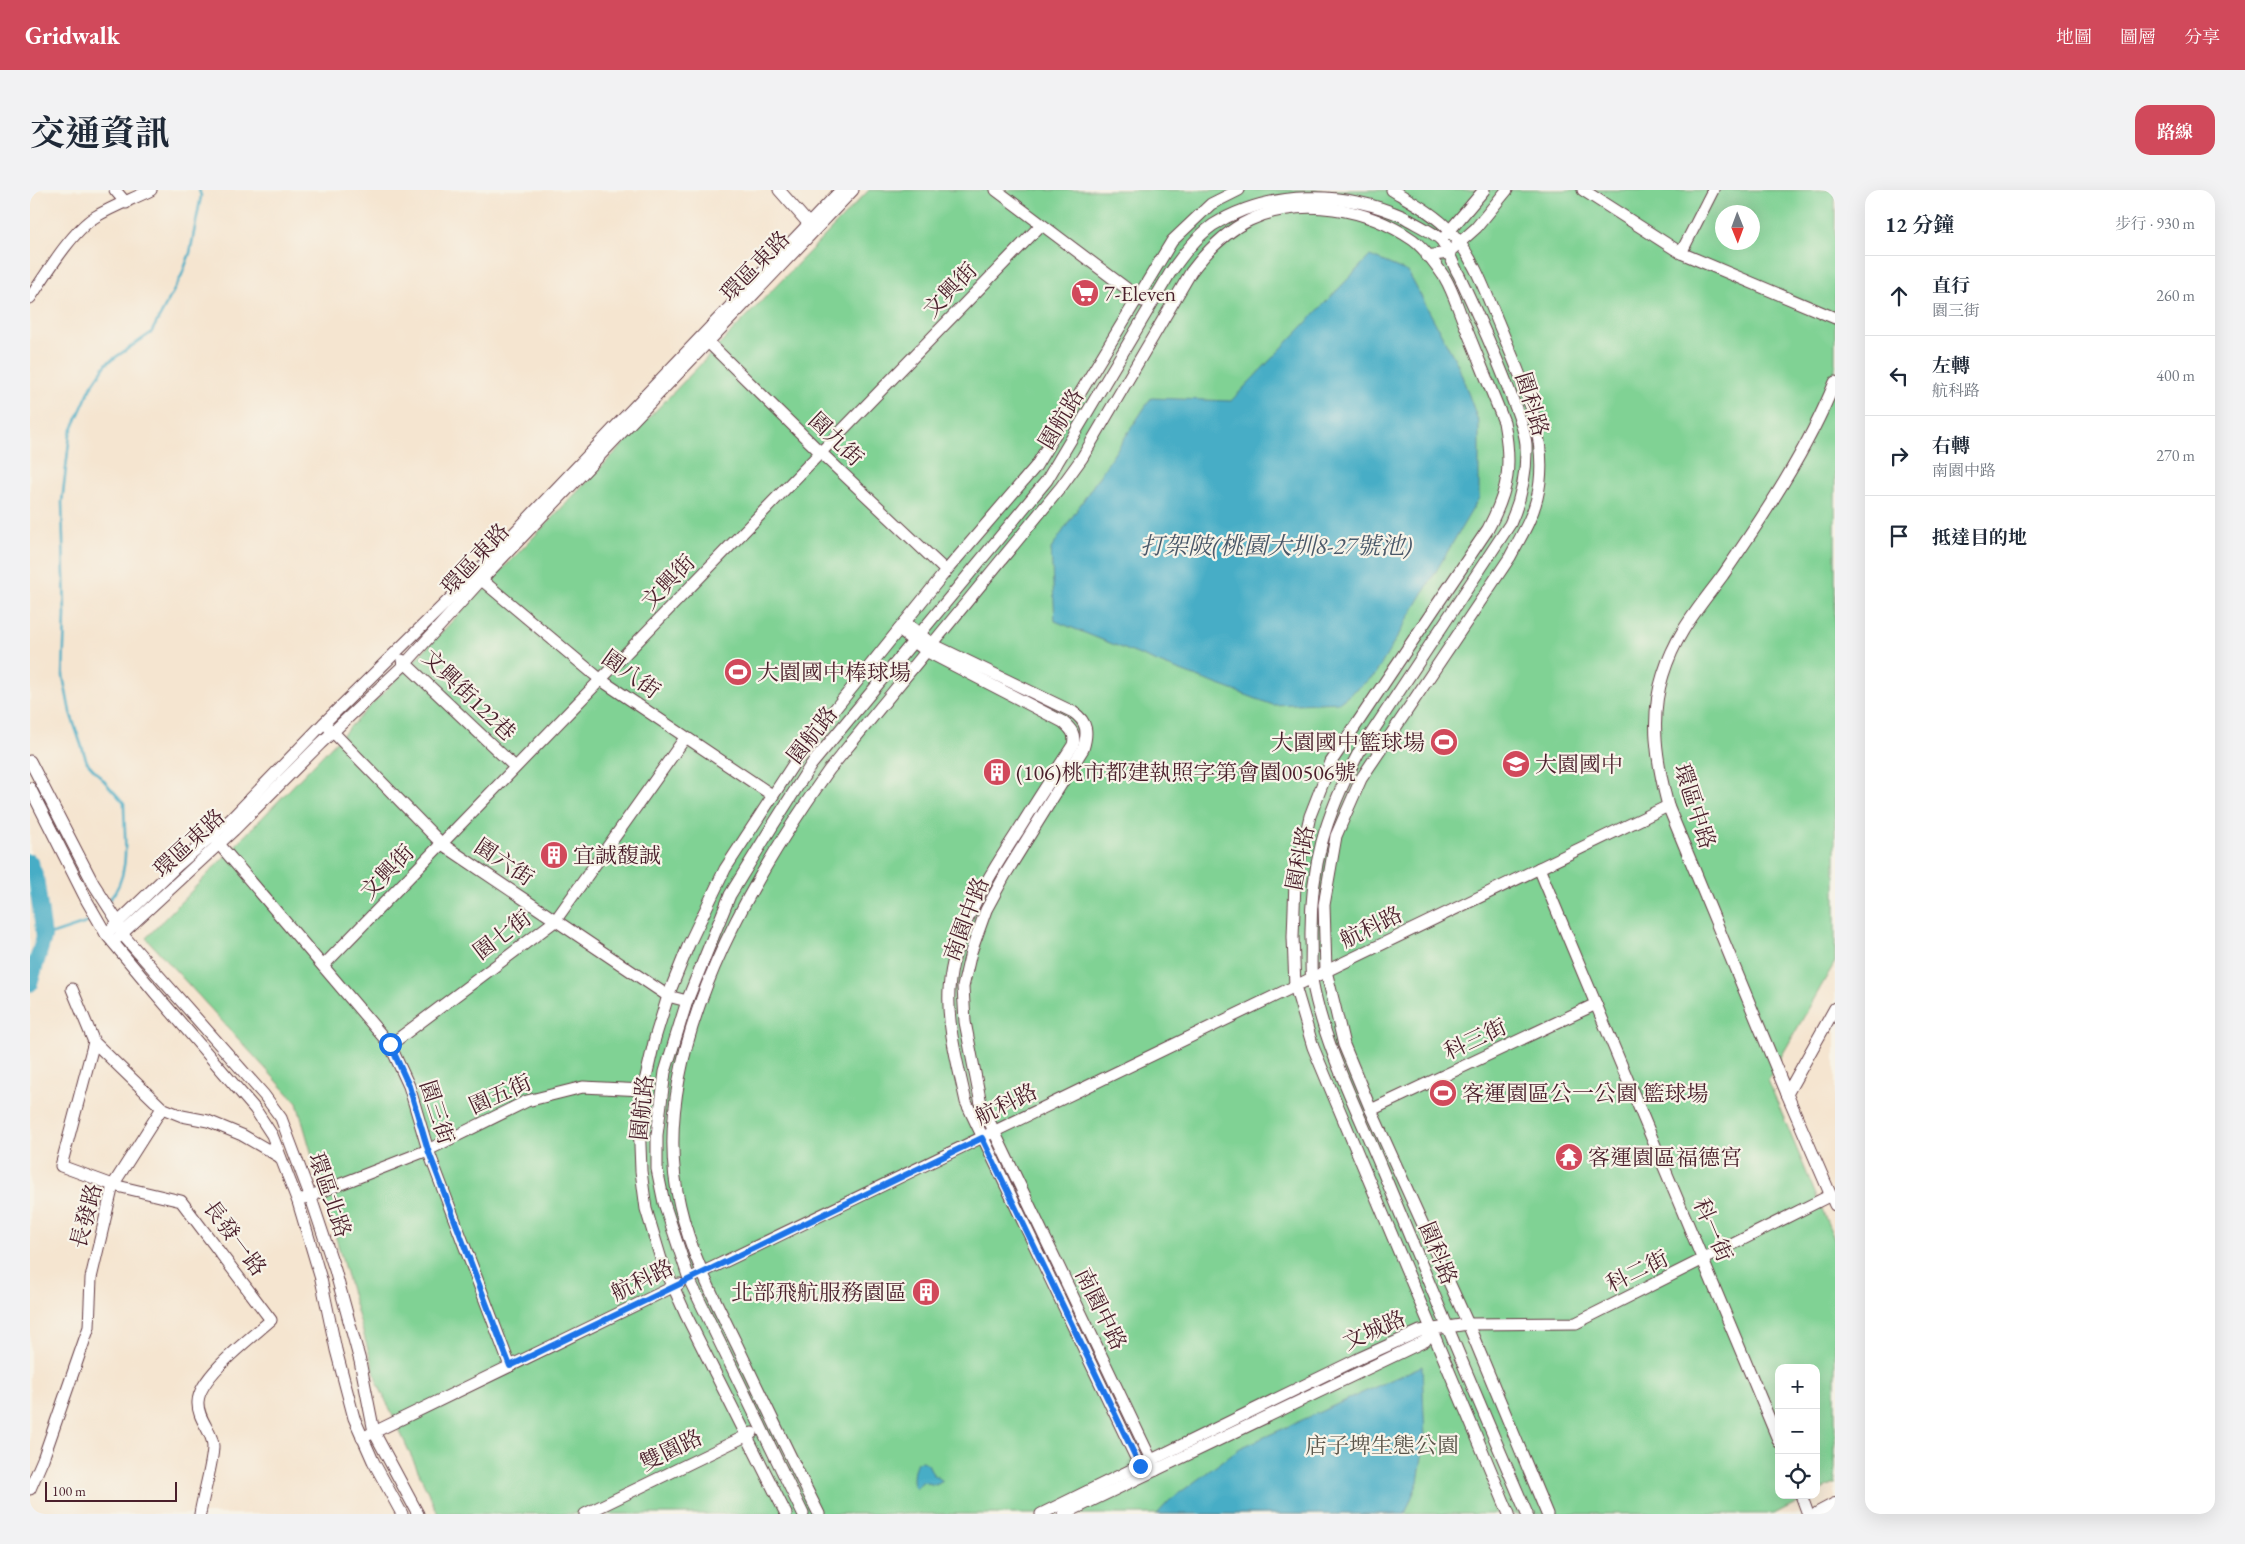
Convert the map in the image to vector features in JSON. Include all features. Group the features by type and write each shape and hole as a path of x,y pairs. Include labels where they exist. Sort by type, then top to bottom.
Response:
{"main road":[{"path":"1818,1514 1835,1505"}],"street":[{"path":"115,190 126,203"},
{"path":"30,298 53,264 85,224 110,209 151,190"},
{"path":"779,190 808,224"},
{"name":"環區東路","path":"705,339 841,190"},
{"name":"環區東路","path":"110,938 215,839 334,732 406,663 478,577 705,339 853,190"},
{"path":"996,190 1138,298 1151,305"},
{"path":"786,1514 746,1436 661,1259 646,1209 639,1146 639,1119 643,1090 655,1038 668,996 693,937 725,870 806,745 946,571 1036,466 1172,241 1212,204 1239,190"},
{"name":"園航路","path":"803,1514 760,1429 689,1279 664,1203 657,1169 657,1135 665,1072 687,1001 730,895 811,765 1047,480 1170,273 1190,246 1212,225 1241,207 1272,195 1303,190 1334,192 1370,199 1442,240"},
{"path":"1392,190 1450,230 1475,266 1517,368 1534,420 1540,455 1537,497 1530,518 1510,557 1361,779 1347,809 1336,836 1324,905 1326,971 1344,1045 1371,1110 1468,1324 1547,1514"},
{"path":"1427,256 1484,190"},
{"path":"1427,256 1448,253 1476,228 1507,190"},
{"path":"1583,190 1681,253 1835,318"},
{"path":"1681,253 1713,190"},
{"path":"819,1514 702,1273 679,1204 674,1160 675,1108 685,1056 714,967 740,914 784,835 828,770 1062,487 1082,458 1191,272 1210,249 1249,220 1275,211 1300,208 1327,208 1357,214 1380,222 1414,241 1446,279 1504,422 1508,446 1509,470 1499,508 1488,529 1330,762 1310,816 1296,881 1293,906 1295,986 1304,1021 1321,1071 1433,1330 1509,1514"},
{"name":"文興街","path":"324,965 1041,225"},
{"name":"園科路","path":"1442,240 1486,330 1520,419 1526,442 1525,481 1520,500 1510,524 1359,752 1334,803 1320,846 1314,877 1311,908 1312,978 1330,1041 1446,1327 1527,1514"},
{"name":"園九街","path":"705,339 820,452 946,571"},
{"name":"環區中路","path":"1833,1200 1668,806 1657,755 1656,715 1662,676 1674,644 1687,622 1722,575 1784,482 1814,430 1835,382"},
{"name":"環區東路","path":"215,839 230,820 394,652 478,577"},
{"name":"園八街","path":"478,577 601,680 772,795"},
{"name":"南園中路","path":"902,626 929,647 1063,722 1072,730 1075,738 1073,745 993,869 966,921 956,953 949,989 953,1042 966,1102 1142,1470"},
{"name":"南園中路","path":"929,647 1073,712 1081,718 1086,727 1087,736 1083,749 1004,875 986,910 969,960 963,986 965,1022 981,1104 1154,1465"},
{"name":"文興街122巷","path":"394,652 515,767"},
{"name":"園六街","path":"323,724 334,732 442,844 668,996 687,1001"},
{"name":"園七街","path":"390,1044 555,921 685,738"},
{"name":"環區北路","path":"30,761 102,898 120,928 281,1118 310,1195 348,1317 360,1361 374,1432 418,1514"},
{"name":"環區北路","path":"30,788 92,908 110,938 255,1109 272,1135 298,1202 321,1279 336,1350 354,1418 362,1438 402,1514"},
{"name":"航科路","path":"362,1438 1668,806"},
{"name":"園三街","path":"215,839 390,1044 409,1086 428,1150 510,1366"},
{"name":"科一街","path":"1539,868 1775,1432"},
{"path":"72,989 94,1042 162,1108 182,1116 208,1121 242,1135 280,1157"},
{"name":"科三街","path":"1371,1110 1596,1004"},
{"path":"1787,1094 1835,1008"},
{"name":"長發一路","path":"94,1042 61,1166 113,1185 181,1201 271,1320 212,1374 203,1387 198,1402 201,1419 213,1444 200,1514"},
{"name":"園五街","path":"298,1202 310,1195 428,1150 527,1101 582,1087 643,1090"},
{"name":"長發路","path":"30,1489 44,1460 89,1327 91,1278 113,1185 162,1108"},
{"name":"科二街","path":"1433,1330 1468,1324 1576,1323 1704,1260 1833,1200"},
{"name":"文城路","path":"1041,1514 1154,1465 1425,1341 1433,1330"},
{"name":"雙園路","path":"584,1514 774,1422"},
{"name":"文城路","path":"1064,1514 1142,1470"},
{"path":"1802,1499 1808,1514"}],"green space":[{"path":"869,190 1835,190 1835,962 1768,1080 1835,1241 1835,1484 1820,1491 1820,1364 1775,1364 1775,1499 1804,1499 1774,1514 438,1514 378,1384 297,1103 146,938"}],"water":[{"name":"打架陂(桃園大圳8-27號池)","path":"1370,256 1408,272 1458,365 1479,423 1479,498 1375,675 1340,702 1273,705 1167,666 1055,621 1051,549 1151,398 1231,401"},
{"name":"店子埤生態公園","path":"1422,1366 1425,1439 1418,1482 1405,1514 1157,1514 1170,1500 1240,1448"},
{"path":"923,1461 928,1464 933,1474 943,1481 936,1485 922,1482 916,1489 913,1480 914,1469 917,1462"}],"waterway":[{"path":"109,900 116,890 124,867 124,803 87,762 70,712 63,676 65,615 62,502 70,434 91,387 107,363 151,333 181,277 190,253 201,196 199,190"},
{"path":"30,862 36,877 44,937 30,984"},
{"path":"44,937 86,923 93,916"}],"place":[{"name":"7-Eleven","path":"1085,293"},
{"name":"大園國中棒球場","path":"738,672"},
{"name":"大園國中籃球場","path":"1444,742"},
{"name":"大園國中","path":"1516,764"},
{"name":"(106)桃市都建執照字第會園00506號","path":"997,772"},
{"name":"宜誠馥誠","path":"554,855"},
{"name":"客運園區公一公園 籃球場","path":"1443,1093"},
{"name":"客運園區福德宮","path":"1569,1157"},
{"name":"北部飛航服務園區","path":"926,1292"}],"route":[{"path":"390,1044 409,1086 428,1150 510,1366 982,1138 1140,1466"}]}
